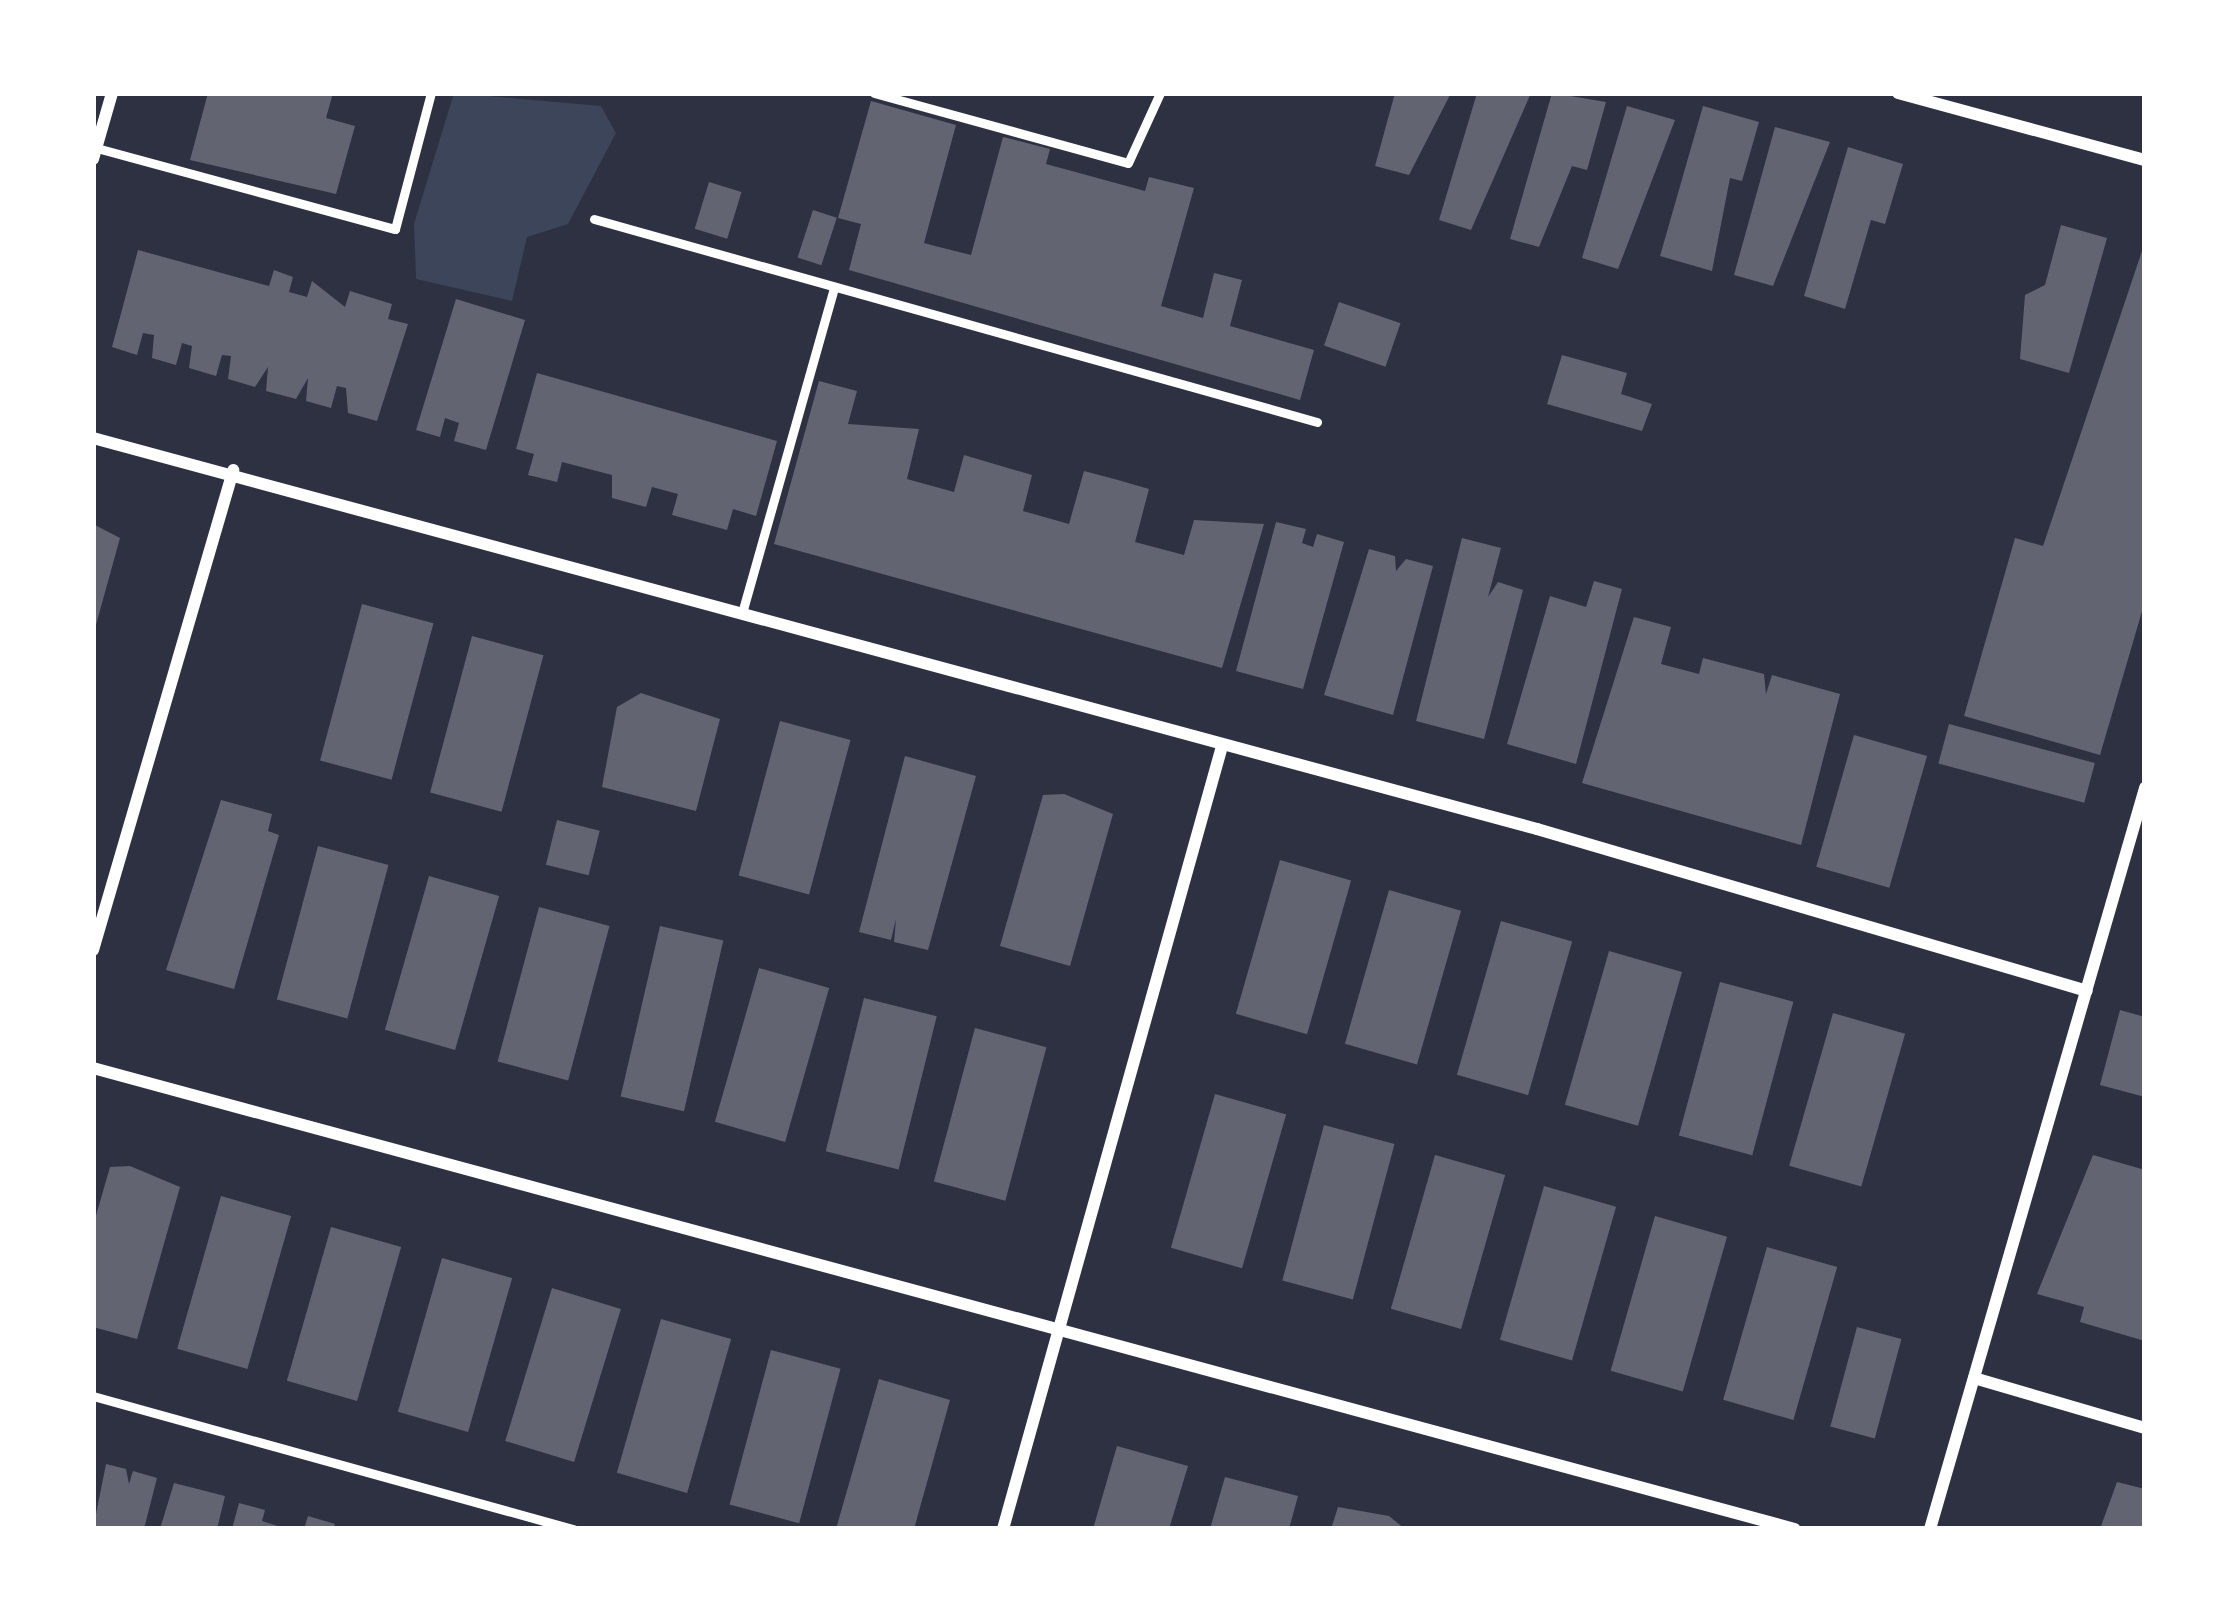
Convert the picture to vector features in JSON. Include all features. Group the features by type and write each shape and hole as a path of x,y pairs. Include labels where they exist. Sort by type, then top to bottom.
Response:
{"street":[{"path":"94,151 112,93"},
{"path":"1898,93 2145,160"},
{"path":"93,438 232,470 2087,991"},
{"path":"93,950 232,470"},
{"path":"1003,1529 1222,746"},
{"path":"1930,1529 2145,788"},
{"path":"93,1068 1795,1529"},
{"path":"1974,1378 2145,1428"}],"lane":[{"path":"94,151 395,229 431,93"},
{"path":"874,93 1128,163 1160,93"},
{"path":"594,219 1317,422"},
{"path":"742,613 834,286"},
{"path":"93,1396 574,1529"}],"shaded area":[{"path":"454,93 601,106 616,133 568,224 527,237 512,301 416,279 414,224"}],"building":[{"path":"208,93 333,93 326,118 355,126 336,194 190,160"},
{"path":"1395,93 1451,93 1409,175 1375,166"},
{"path":"1477,93 1531,93 1471,230 1439,220"},
{"path":"1552,93 1606,102 1587,170 1572,166 1539,247 1510,239"},
{"path":"871,101 956,125 924,243 935,246 971,255 1003,137 1050,149 1046,164 1145,191 1149,177 1194,188 1161,306 1203,318 1214,273 1242,280 1230,326 1314,350 1300,400 849,270 861,224 838,218"},
{"path":"1627,106 1675,120 1618,269 1582,258"},
{"path":"1703,106 1759,122 1742,181 1730,178 1712,271 1660,256"},
{"path":"1775,127 1830,142 1773,286 1734,275"},
{"path":"1848,147 1903,164 1885,224 1871,220 1845,309 1804,296"},
{"path":"709,182 742,192 727,239 695,229"},
{"path":"813,210 837,218 821,265 798,258"},
{"path":"2061,225 2107,238 2069,373 2020,359 2025,295 2045,285"},
{"path":"2144,245 2145,601 2100,755 1964,716 2015,538 2043,546"},
{"path":"138,250 269,286 274,270 293,277 289,292 307,297 312,281 345,307 350,291 392,304 388,319 408,324 377,421 348,413 346,388 337,386 331,408 306,401 308,378 296,399 266,391 268,367 255,387 228,379 231,356 222,355 216,376 189,368 192,346 182,343 176,365 152,358 154,335 143,333 137,355 112,347"},
{"path":"456,299 525,320 486,450 454,441 459,423 445,418 440,437 416,430"},
{"path":"1339,302 1400,323 1385,367 1324,345"},
{"path":"1562,355 1627,373 1621,394 1652,404 1642,431 1547,404"},
{"path":"537,373 777,441 756,516 733,509 727,530 672,515 678,494 652,487 646,507 612,498 612,475 562,462 557,482 528,475 534,454 516,449"},
{"path":"819,381 857,391 848,424 919,429 907,479 954,492 964,455 1032,475 1023,511 1069,524 1084,471 1118,480 1149,489 1135,542 1184,555 1194,520 1264,524 1222,668 774,544"},
{"path":"1276,522 1306,529 1302,543 1313,547 1317,534 1344,542 1303,689 1236,671"},
{"path":"93,524 120,538 94,632 93,632"},
{"path":"1462,538 1501,548 1488,597 1498,582 1523,590 1484,739 1416,721"},
{"path":"1369,549 1395,556 1396,571 1406,559 1433,566 1393,715 1324,695"},
{"path":"1594,581 1622,589 1576,764 1507,744 1550,596 1586,607"},
{"path":"362,604 433,623 392,780 320,760"},
{"path":"1634,617 1671,627 1661,664 1699,674 1703,658 1764,674 1766,694 1772,675 1840,694 1801,845 1582,783"},
{"path":"472,636 543,655 502,812 430,792"},
{"path":"641,693 720,719 696,811 602,787 617,707"},
{"path":"780,721 851,740 809,894 739,876"},
{"path":"1949,724 2095,763 2084,803 1938,764"},
{"path":"1854,735 1927,756 1889,888 1816,867"},
{"path":"905,756 976,776 928,950 894,942 896,919 891,940 859,932"},
{"path":"1064,794 1113,814 1070,966 1000,946 1043,795"},
{"path":"221,800 272,814 268,831 279,835 234,989 166,970"},
{"path":"557,820 600,831 589,875 546,865"},
{"path":"318,846 389,865 347,1018 277,1000"},
{"path":"1280,860 1351,880 1307,1034 1236,1014"},
{"path":"429,876 499,896 455,1050 385,1030"},
{"path":"1389,890 1461,911 1417,1064 1345,1044"},
{"path":"539,907 610,926 568,1080 498,1062"},
{"path":"1501,921 1572,941 1528,1095 1457,1075"},
{"path":"660,926 723,941 684,1111 621,1097"},
{"path":"1609,951 1682,972 1638,1126 1565,1105"},
{"path":"759,968 829,988 785,1142 715,1122"},
{"path":"1720,982 1793,1002 1752,1155 1679,1136"},
{"path":"864,998 937,1016 899,1169 826,1151"},
{"path":"2120,1010 2145,1017 2145,1097 2100,1085"},
{"path":"1833,1013 1905,1034 1861,1187 1789,1166"},
{"path":"975,1028 1046,1047 1005,1201 934,1182"},
{"path":"1215,1094 1286,1114 1242,1268 1171,1248"},
{"path":"1324,1125 1395,1144 1353,1299 1282,1281"},
{"path":"1435,1155 1505,1175 1461,1329 1391,1309"},
{"path":"2093,1155 2145,1170 2145,1341 2080,1322 2084,1307 2037,1294"},
{"path":"130,1166 180,1187 137,1339 93,1327 93,1226 110,1167"},
{"path":"1544,1186 1616,1207 1572,1360 1500,1340"},
{"path":"221,1196 291,1216 247,1369 177,1349"},
{"path":"1655,1216 1727,1237 1683,1391 1611,1371"},
{"path":"331,1227 401,1247 357,1401 287,1381"},
{"path":"1767,1247 1837,1267 1793,1420 1723,1400"},
{"path":"442,1258 512,1278 468,1432 398,1412"},
{"path":"552,1288 621,1309 574,1462 505,1441"},
{"path":"661,1319 731,1339 687,1493 617,1473"},
{"path":"1857,1327 1901,1339 1875,1438 1830,1426"},
{"path":"771,1350 841,1369 799,1523 730,1505"},
{"path":"879,1379 950,1400 914,1529 836,1529"},
{"path":"1117,1446 1188,1466 1169,1529 1093,1529"},
{"path":"106,1464 126,1469 129,1484 133,1471 157,1478 144,1529 93,1529"},
{"path":"1225,1477 1298,1496 1289,1529 1210,1529"},
{"path":"2117,1482 2145,1489 2145,1529 2100,1529"},
{"path":"174,1483 225,1496 217,1529 160,1529"},
{"path":"239,1503 265,1510 262,1521 287,1529 232,1529"},
{"path":"1338,1507 1389,1516 1405,1529 1331,1529"},
{"path":"308,1516 335,1524 333,1529 304,1529"}]}
